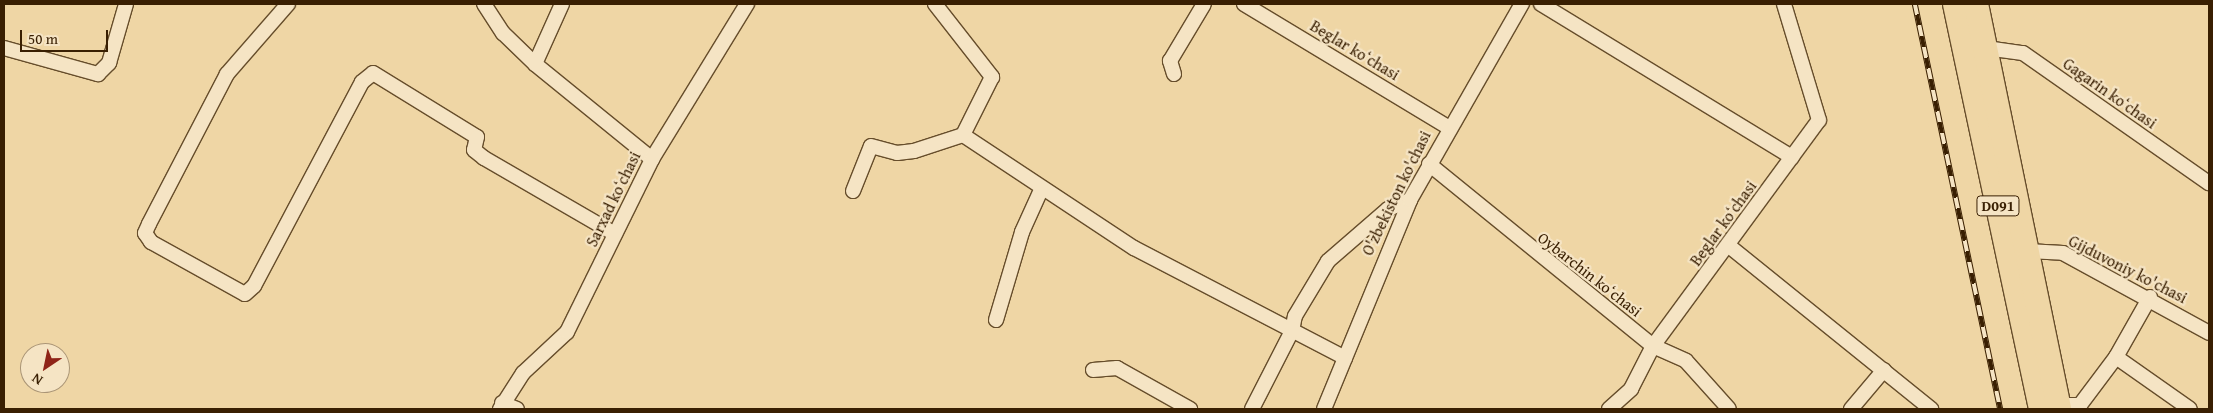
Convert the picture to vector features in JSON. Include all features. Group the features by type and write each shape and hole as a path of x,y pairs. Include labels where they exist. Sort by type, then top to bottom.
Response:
{"highway":[{"name":"D091","path":"1955,4 2065,408"},
{"name":"D091","path":"1976,4 2027,251 2065,408"}],"street":[{"path":"4,48 98,74 108,63 126,4"},
{"path":"288,4 227,74 149,224 145,233 151,242 245,294 254,286 362,82 373,72 477,137 474,150 484,158 615,234"},
{"path":"484,4 503,33 535,64 652,159"},
{"path":"535,64 562,4"},
{"name":"Sarxad koʻchasi","path":"501,406 523,373 567,332 652,159 747,4"},
{"path":"853,191 871,146 897,153 914,151 963,135 992,77 935,4"},
{"path":"1174,74 1170,61 1204,4"},
{"name":"Beglar koʻchasi","path":"1244,4 1448,127"},
{"name":"O'zbekiston ko'chasi","path":"1324,409 1410,200 1448,127 1522,4"},
{"path":"1541,4 1792,157"},
{"name":"Beglar koʻchasi","path":"1609,409 1645,368 1653,346 1729,246 1819,120 1784,4"},
{"name":"Gagarin koʻchasi","path":"1986,48 2024,53 2209,183"},
{"path":"963,135 1041,190 1134,248 1345,358"},
{"name":"Oybarchin koʻchasi","path":"1429,164 1653,346 1686,362 1729,409"},
{"path":"996,320 1022,232 1041,190"},
{"path":"1252,409 1292,331 1295,316 1328,261 1388,209 1410,200"},
{"path":"1729,246 1931,409"},
{"name":"Gijduvoniy ko'chasi","path":"2027,251 2063,253 2150,297 2209,333"},
{"path":"2065,408 2116,358 2150,297"},
{"path":"2116,358 2190,409"},
{"path":"1093,370 1117,368 1190,409"},
{"path":"1851,409 1884,370"},
{"path":"501,406 517,409"}],"railway":[{"path":"1915,4 2000,409"}]}
